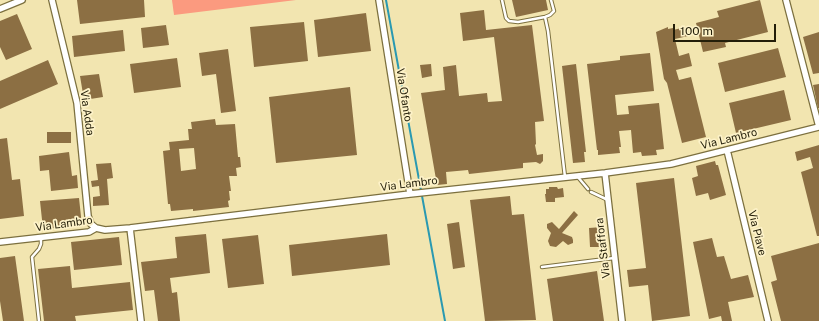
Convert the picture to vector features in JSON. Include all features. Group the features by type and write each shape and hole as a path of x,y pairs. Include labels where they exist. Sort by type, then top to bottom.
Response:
{"street":[{"path":"0,9 22,0"},
{"name":"Via Adda","path":"52,0 77,103 88,216 91,224 96,228"},
{"name":"Via Ofanto","path":"379,0 412,194"},
{"path":"786,0 819,127"},
{"name":"Via Lambro","path":"0,242 89,232 96,228 105,230 130,228 671,164 819,127"},
{"name":"Via Piave","path":"727,150 768,321"},
{"name":"Via Staffora","path":"605,172 622,321"},
{"path":"130,228 141,321"}],"lane":[{"path":"502,0 506,18 509,21 518,22 550,15 554,11 551,0"},
{"path":"545,17 548,31 565,177"},
{"path":"576,176 588,189"},
{"path":"591,192 608,200"},
{"path":"39,321 32,257 39,249 41,237"},
{"path":"542,267 615,258"}],"shaded area":[{"path":"172,0 296,0 174,15"}],"building":[{"path":"77,0 144,0 145,17 80,24"},
{"path":"512,0 546,0 548,10 516,17"},
{"path":"760,0 768,32 725,43 726,47 703,52 696,23 719,17 717,11"},
{"path":"484,10 486,30 532,25 544,121 535,122 535,145 537,155 543,154 543,161 540,164 536,162 523,163 523,168 469,174 468,170 446,172 447,184 437,185 421,93 445,90 443,67 456,65 459,96 487,93 488,102 502,101 494,37 463,41 460,13"},
{"path":"366,13 371,51 318,57 314,20"},
{"path":"17,14 32,49 6,60 0,47 0,21"},
{"path":"304,22 308,61 254,67 250,27"},
{"path":"166,25 169,45 143,48 141,28"},
{"path":"668,27 668,29 673,28 673,30 686,27 688,36 675,39 679,56 689,53 692,66 676,70 679,80 691,77 706,137 682,143 667,83 664,79 656,32"},
{"path":"123,30 125,51 74,57 72,36"},
{"path":"819,32 819,73 813,74 803,37"},
{"path":"778,48 786,77 725,92 718,63"},
{"path":"228,49 236,111 221,113 216,74 202,76 199,53"},
{"path":"650,53 654,91 615,95 617,115 629,114 628,106 659,103 664,149 656,150 657,155 642,156 641,152 633,153 631,130 619,131 621,147 619,147 620,153 598,155 587,64 620,60 620,56"},
{"path":"177,58 181,87 134,93 130,64"},
{"path":"48,60 58,84 0,109 0,81"},
{"path":"431,64 432,76 422,78 420,65"},
{"path":"576,64 586,152 584,152 585,162 573,163 562,66"},
{"path":"99,74 103,97 84,100 80,76"},
{"path":"819,84 819,108 818,108 813,85"},
{"path":"350,87 357,155 276,163 269,97"},
{"path":"784,90 791,120 736,133 729,103"},
{"path":"215,119 216,125 235,124 238,157 240,157 241,167 236,168 237,176 229,176 231,191 229,191 229,207 193,211 193,209 171,211 170,204 168,204 163,151 170,150 169,142 189,140 188,129 192,129 191,122","holes":["194,148 196,169 181,171 179,149"]},
{"path":"47,132 71,132 71,143 47,143"},
{"path":"7,138 12,180 20,179 24,216 0,219 0,139"},
{"path":"819,145 819,236 817,236 801,172 813,168 810,157 797,161 795,152"},
{"path":"69,152 72,176 77,175 78,188 51,191 49,170 40,171 39,156"},
{"path":"715,161 716,165 718,165 726,195 710,200 708,193 696,196 692,178 698,176 696,166"},
{"path":"111,163 113,178 107,179 109,205 93,206 93,197 100,196 99,186 92,187 91,181 98,180 96,164"},
{"path":"674,178 690,316 652,321 648,285 629,287 627,270 646,268 636,183"},
{"path":"549,187 557,187 558,189 563,188 564,197 555,198 555,202 546,202 546,189 549,189"},
{"path":"510,196 512,215 524,214 536,320 485,321 470,200"},
{"path":"79,198 82,226 43,229 40,201"},
{"path":"574,211 578,215 562,233 572,237 573,243 568,245 563,241 556,247 550,246 548,241 551,233 547,228 547,224 552,222 559,229"},
{"path":"459,222 465,267 453,269 447,224"},
{"path":"602,227 603,247 590,247 589,228"},
{"path":"206,234 210,273 170,278 172,293 177,292 180,321 158,321 154,290 145,291 141,262 177,258 175,237"},
{"path":"387,234 390,265 292,276 289,245"},
{"path":"258,235 264,284 228,288 222,239"},
{"path":"119,237 122,265 74,270 71,242"},
{"path":"712,238 717,257 724,256 731,279 748,275 754,297 728,302 732,321 722,321 721,316 709,319 693,242"},
{"path":"819,243 819,321 781,321 771,282 777,280 771,256"},
{"path":"15,256 24,321 3,321 0,301 0,258"},
{"path":"70,266 72,288 130,282 133,310 75,316 76,321 44,321 38,269"},
{"path":"597,271 604,321 553,321 547,279"}],"waterway":[{"path":"386,0 445,321"}]}
